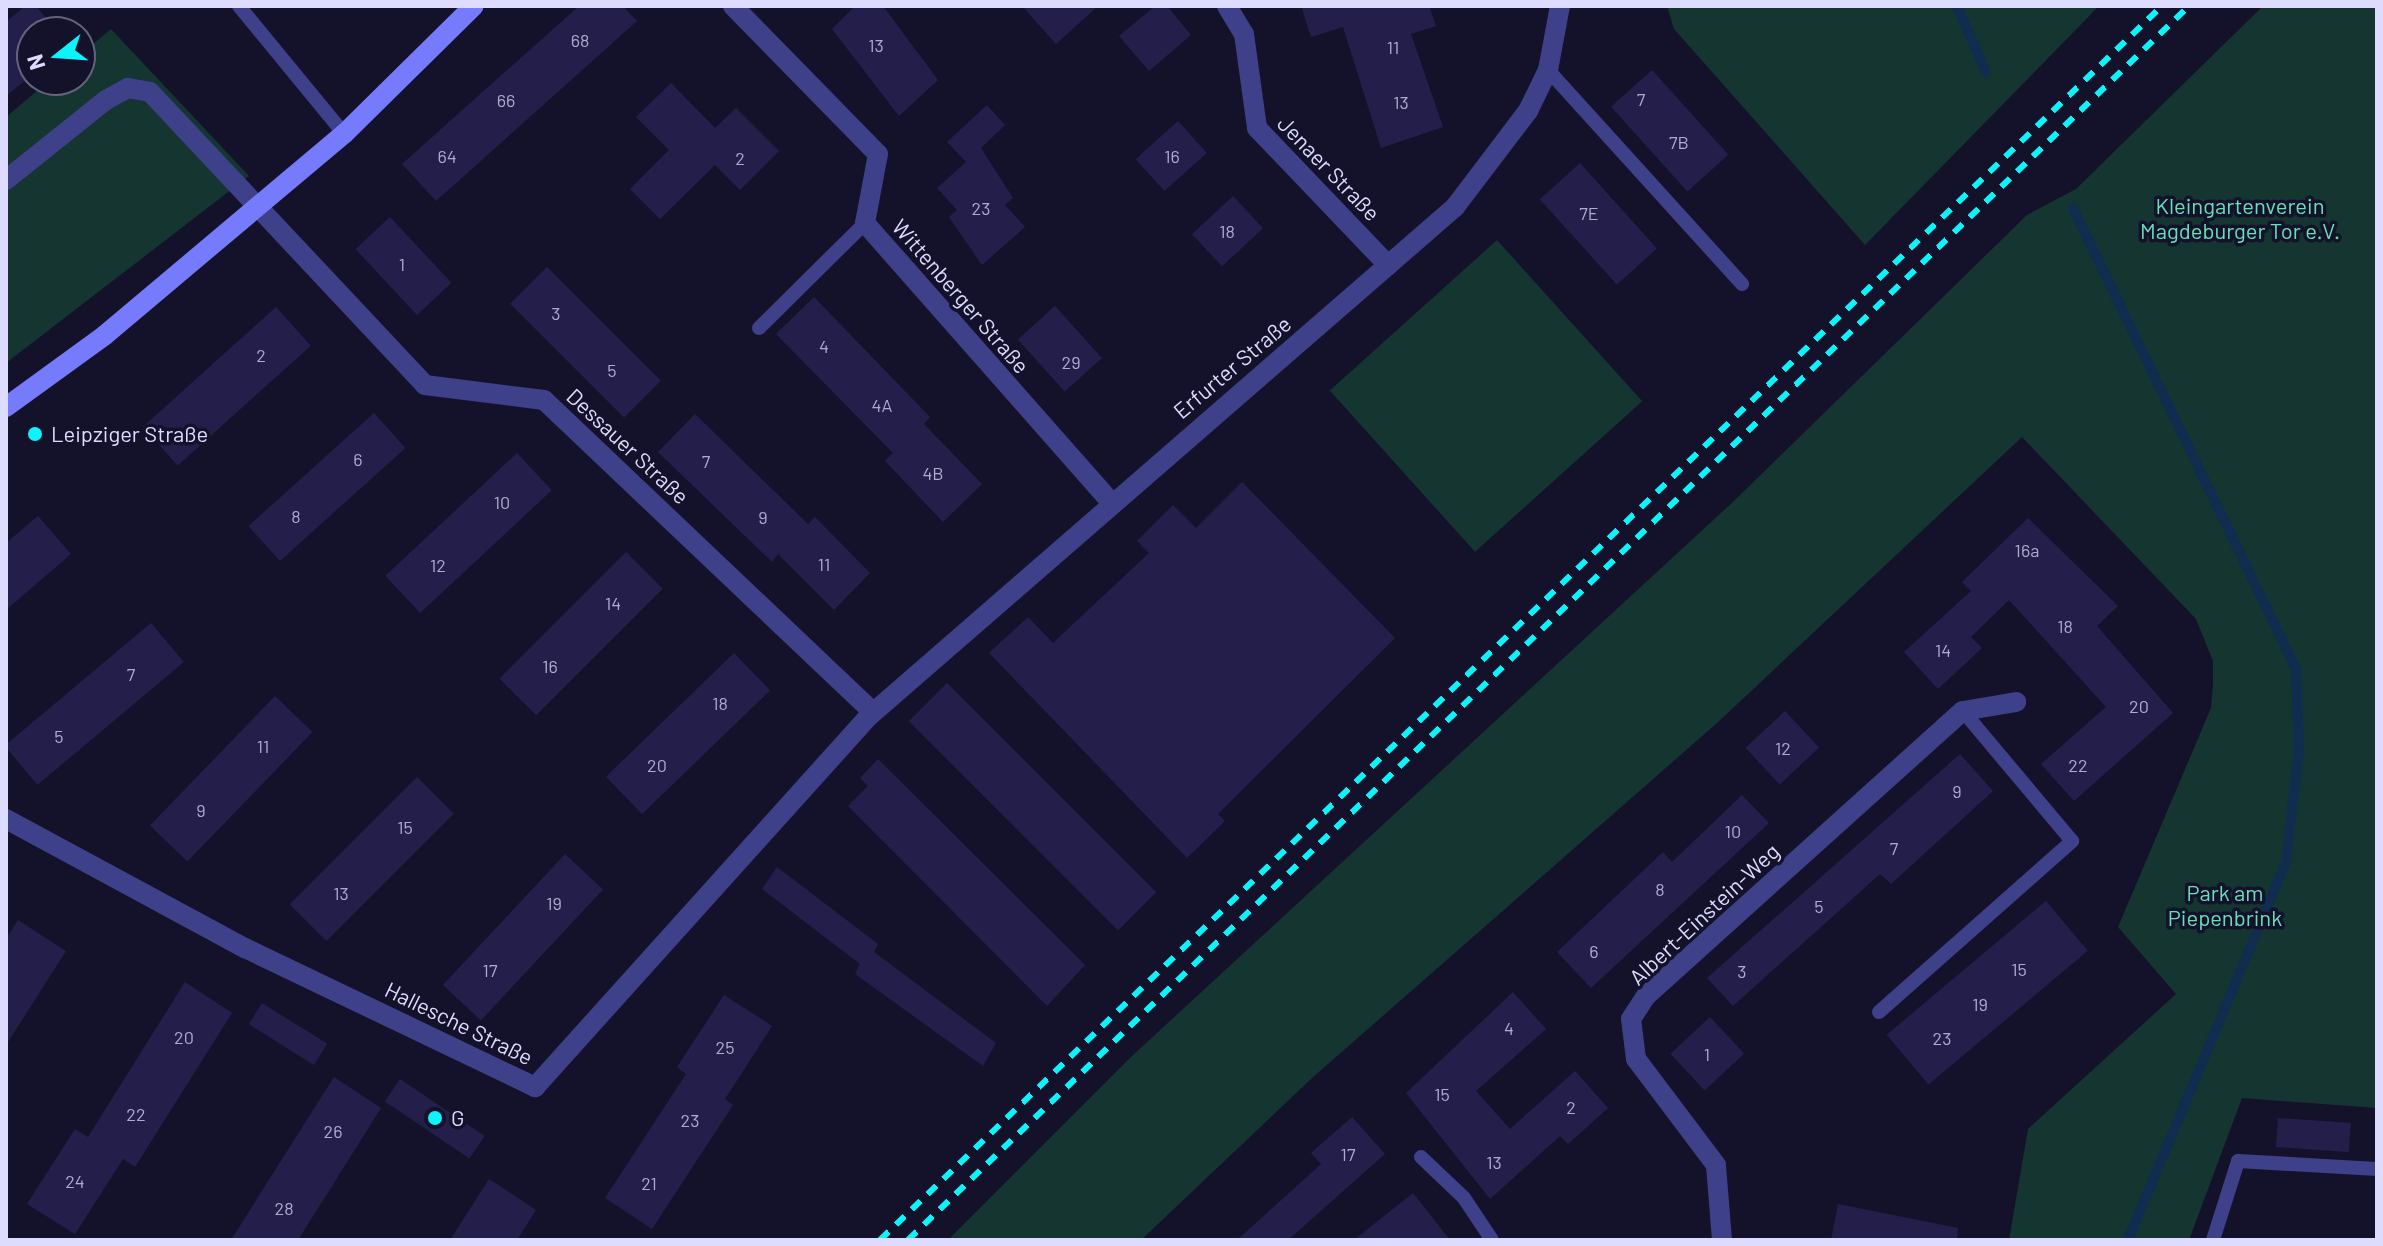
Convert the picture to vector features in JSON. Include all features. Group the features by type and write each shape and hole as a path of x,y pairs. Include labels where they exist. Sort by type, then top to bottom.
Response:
{"main road":[{"path":"6,407 344,134 474,6"}],"street":[{"name":"Wittenberger Straße","path":"733,6 878,154 865,223 1110,501"},
{"name":"Jenaer Straße","path":"1227,6 1244,34 1257,128 1388,265"},
{"name":"Erfurter Straße","path":"870,715 1110,501 1388,265 1477,184 1548,70 1560,6"},
{"name":"Dessauer Straße","path":"6,180 106,100 128,88 150,92 425,385 544,400 870,715"},
{"path":"1963,711 2016,702"},
{"name":"Albert-Einstein-Weg","path":"1722,1240 1716,1165 1636,1059 1631,1019 1646,996 1963,711"},
{"name":"Hallesche Straße","path":"6,819 245,948 535,1087 870,715"}],"lane":[{"path":"239,6 344,134"},
{"path":"1548,70 1742,284"},
{"path":"759,328 865,223"},
{"path":"1879,1012 2072,841 1963,711"},
{"path":"1421,1157 1464,1198 1492,1240"},
{"path":"2213,1240 2238,1161 2377,1169"}],"green space":[{"path":"1667,6 2099,6 1865,245 1674,29"},
{"path":"2263,6 2377,6 2377,1108 2242,1098 2189,1240 2009,1240 2028,1129 2176,994 2118,927 2211,708 2213,685 2213,661 2196,619 2022,437 1717,723 1312,1078 1141,1240 948,1240 1132,1056 1734,501 2027,215 2076,189"},
{"path":"111,29 249,176 6,363 6,117 31,96 96,96 96,42"},
{"path":"1497,240 1642,401 1475,552 1330,391"}],"building":[{"path":"25,6 36,6 44,16 16,16 16,88 6,96 6,22"},
{"path":"579,6 623,6 637,21 436,201 402,164"},
{"path":"855,6 883,6 938,80 899,116 832,29"},
{"path":"1022,6 1098,6 1056,44"},
{"path":"1155,6 1167,6 1191,35 1149,71 1119,36"},
{"path":"1301,6 1429,6 1436,26 1411,34 1443,127 1381,148 1343,27 1311,37"},
{"path":"1652,70 1728,155 1687,192 1611,107"},
{"path":"671,83 715,128 736,108 779,151 740,190 715,165 660,219 630,189 669,150 636,117"},
{"path":"987,105 1005,125 981,148 1013,198 1005,205 1025,227 982,265 949,217 957,210 937,188 966,162 947,142"},
{"path":"1178,121 1207,153 1164,191 1136,159"},
{"path":"1580,163 1657,248 1617,285 1540,199"},
{"path":"1233,196 1263,228 1222,266 1192,234"},
{"path":"390,217 451,283 417,315 356,249"},
{"path":"547,267 661,381 624,418 510,304"},
{"path":"814,297 930,417 924,424 982,484 943,522 885,461 893,453 776,334"},
{"path":"1055,306 1102,358 1065,391 1018,339"},
{"path":"276,307 311,346 178,465 143,427"},
{"path":"374,413 405,448 280,561 248,526"},
{"path":"695,414 808,524 815,517 870,573 834,610 778,554 772,562 658,452"},
{"path":"517,453 552,490 420,613 385,576"},
{"path":"1242,482 1395,638 1218,814 1225,821 1187,858 989,653 1028,617 1053,643 1149,553 1137,541 1173,505 1196,528"},
{"path":"38,516 71,554 6,610 6,543"},
{"path":"2028,518 2118,606 2097,626 2173,713 2074,801 2041,764 2106,707 2009,600 1971,637 1982,648 1938,689 1904,652 1971,591 1962,582"},
{"path":"626,552 663,589 536,715 499,679"},
{"path":"151,623 184,662 37,785 6,745"},
{"path":"734,653 770,690 642,814 606,777"},
{"path":"947,683 1156,892 1118,930 909,721"},
{"path":"275,696 312,732 187,862 150,825"},
{"path":"1785,711 1819,748 1780,784 1746,748"},
{"path":"1960,754 1993,791 1891,884 1880,874 1733,1006 1707,978"},
{"path":"878,759 1085,965 1047,1006 848,806 868,786 860,778"},
{"path":"417,777 454,814 326,941 290,904"},
{"path":"1742,795 1769,823 1591,988 1557,952 1663,852 1672,862"},
{"path":"565,854 603,889 481,1020 443,985"},
{"path":"777,867 878,944 874,952 996,1043 983,1066 855,974 860,964 762,889"},
{"path":"2046,901 2088,951 1928,1084 1887,1035"},
{"path":"18,920 66,951 6,1045 6,939"},
{"path":"185,982 232,1013 135,1167 123,1159 75,1234 27,1204 75,1129 88,1137"},
{"path":"1513,992 1546,1029 1476,1091 1510,1129 1575,1071 1608,1108 1568,1144 1560,1136 1490,1199 1406,1093"},
{"path":"724,995 772,1026 725,1099 733,1105 652,1229 605,1198 686,1074 677,1067"},
{"path":"262,1003 327,1044 314,1065 249,1024"},
{"path":"1710,1017 1744,1054 1705,1090 1671,1054"},
{"path":"334,1077 381,1108 298,1240 231,1240"},
{"name":"G","path":"400,1079 485,1136 469,1158 385,1101"},
{"path":"1352,1117 1385,1154 1288,1240 1237,1240 1321,1164 1311,1153"},
{"path":"2278,1118 2351,1123 2349,1152 2276,1147"},
{"path":"489,1179 536,1210 517,1240 450,1240"},
{"path":"1413,1193 1450,1240 1354,1240"},
{"path":"1838,1204 1958,1228 1957,1240 1831,1240"}],"waterway":[{"path":"1957,6 1986,72"},
{"path":"2073,208 2296,669 2299,749 2286,862 2128,1240"}],"railway":[{"path":"880,1240 2162,6"},
{"path":"908,1240 2189,6"}],"place":[{"name":"Leipziger Straße","path":"35,434"},
{"name":"G","path":"435,1118"}],"park label":[{"name":"Kleingartenverein Magdeburger Tor e.V.","path":"2240,218"},
{"name":"Park am Piepenbrink","path":"2225,904"}]}
